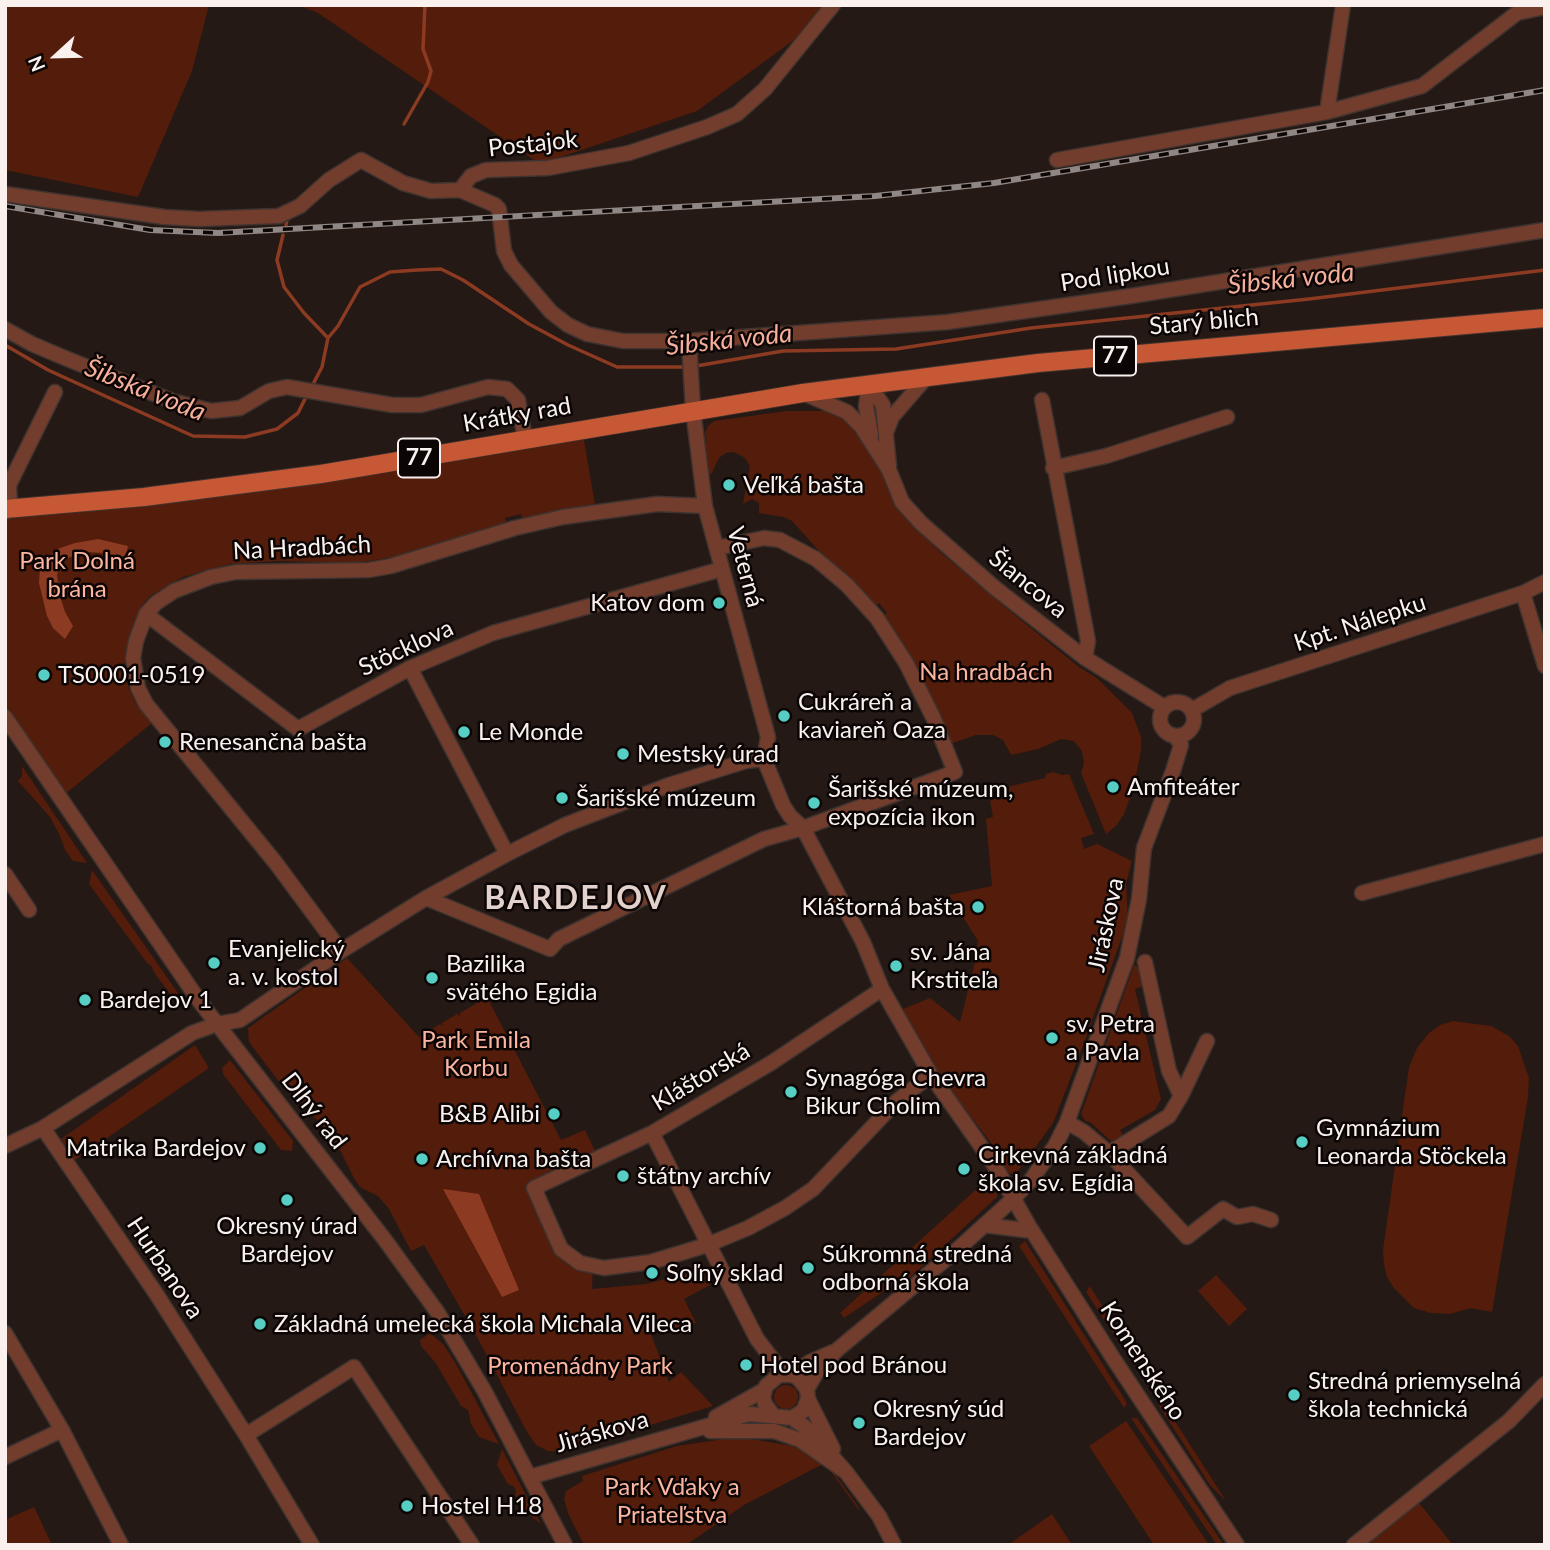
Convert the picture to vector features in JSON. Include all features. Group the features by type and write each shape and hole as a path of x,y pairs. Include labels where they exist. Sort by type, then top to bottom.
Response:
{"main road":[{"name":"Starý blich","path":"869,385 1038,363 1545,318"},
{"name":"Krátky rad","path":"7,509 144,497 321,474 693,410 869,385"}],"street":[{"name":"Postajok","path":"460,190 471,176 486,170 548,168 629,153 737,114 765,89 833,5"},
{"path":"1327,112 1343,5"},
{"path":"1057,160 1327,112 1422,86 1517,13 1545,7"},
{"path":"5,194 164,217 199,219 279,216 300,206 329,180 361,160 403,183 430,191 460,190"},
{"name":"Pod lipkou","path":"460,190 499,209 503,251 511,265 551,312 568,325 587,334 614,339 689,347 948,321 1131,296 1544,228"},
{"path":"1544,228 1545,235"},
{"path":"5,329 32,344 198,409 232,411 248,405 274,389 287,387 392,405 421,405 488,387 507,389 518,400 525,439"},
{"path":"689,347 693,410"},
{"path":"886,435 892,417 925,379"},
{"name":"Šiancova","path":"869,385 882,401 889,470"},
{"name":"Šiancova","path":"869,385 866,406 873,445"},
{"path":"7,509 9,485 55,392"},
{"name":"Šiancova","path":"803,393 847,412 861,426 889,470 902,502 921,523 995,589 1085,658 1164,708"},
{"path":"1042,400 1088,641 1085,658"},
{"name":"Veterná","path":"693,410 705,506 767,733 764,759"},
{"path":"1053,468 1106,456 1227,416"},
{"name":"Na Hradbách","path":"146,614 156,603 174,591 211,577 236,572 369,570 563,517 657,504 705,506"},
{"path":"426,898 550,949 559,939 764,839 803,828 956,772 921,690 899,651 877,618 847,585 816,559 780,540 764,538 717,548"},
{"name":"Stöcklova","path":"146,614 298,729 410,668 493,633 722,569"},
{"name":"Kpt. Nálepku","path":"1192,710 1230,688 1523,593 1545,582"},
{"path":"1523,593 1545,666"},
{"path":"146,614 133,658 136,679 146,704 275,862 341,951"},
{"path":"410,668 507,854"},
{"path":"1178,701 1192,710 1194,725 1187,733 1176,737 1166,733 1159,718 1164,708 1178,701"},
{"name":"Dlhý rad","path":"5,717 160,946 217,1024 385,1240 433,1307 469,1364 565,1545"},
{"name":"Jiráskova","path":"807,1394 818,1370 837,1350 1013,1199 1042,1165 1067,1122 1127,958 1139,899 1144,848 1181,745 1176,737"},
{"path":"5,1146 43,1128 189,1035 217,1024 240,1020 341,951 426,898 507,854 565,825 656,790 746,761 764,759"},
{"name":"Komenského","path":"764,759 790,816 803,828 863,942 882,989 931,1075 995,1166 1032,1231 1186,1471 1237,1545"},
{"path":"1362,893 1545,844"},
{"path":"5,874 30,910"},
{"path":"1144,962 1169,1071 1181,1096"},
{"name":"Kláštorská","path":"707,1245 650,1262 604,1268 588,1266 561,1249 534,1188 652,1133 771,1063 882,989"},
{"path":"1109,1153 1169,1116 1207,1041"},
{"path":"707,1245 773,1214 813,1189 897,1101 931,1075"},
{"path":"1067,1122 1109,1153 1187,1237 1223,1209 1237,1217 1253,1214 1270,1220"},
{"name":"Hurbanova","path":"43,1128 155,1292 312,1545"},
{"path":"652,1133 757,1339 788,1375 804,1383 846,1472"},
{"path":"984,1225 1032,1231"},
{"path":"5,1333 62,1430 121,1545"},
{"path":"757,1339 767,1386 765,1404 773,1415 782,1419 792,1418 803,1411 807,1394"},
{"name":"Jiráskova","path":"788,1375 837,1350"},
{"path":"246,1435 354,1367 472,1545"},
{"path":"767,1386 788,1375"},
{"path":"1354,1545 1509,1421 1545,1384"},
{"name":"Jiráskova","path":"687,1432 767,1386"},
{"name":"Jiráskova","path":"530,1477 749,1414 773,1415"},
{"path":"792,1418 810,1430 846,1472 878,1516 894,1545"},
{"name":"Jiráskova","path":"687,1432 755,1429 774,1431 800,1440 846,1472"},
{"path":"5,1457 62,1430"}],"green space":[{"path":"5,5 209,5 192,71 138,197 5,170"},
{"path":"298,5 832,5 813,26 697,111 540,164 318,13"},
{"name":"Na hradbách","path":"787,411 826,411 847,419 872,452 893,498 906,518 938,550 1005,607 1079,667 1097,678 1132,713 1141,737 1134,787 1124,814 1106,834 1081,773 1084,763 1082,751 1074,741 1061,739 1038,749 1011,755 1003,740 993,735 976,735 950,744 883,617 887,613 879,603 876,606 829,562 792,521 759,513 759,503 752,499 743,504 750,466 745,458 734,452 726,453 719,458 712,473 708,475 705,433 714,421"},
{"name":"Park Dolná brána","path":"525,439 584,440 595,505 522,518 521,514 505,518 506,522 411,553 377,560 353,563 279,561 230,564 183,577 150,596 143,604 131,638 127,663 121,664 123,682 128,682 137,705 152,723 59,799 5,717 5,512"},
{"path":"22,766 87,863 73,861 50,817 18,781 22,776"},
{"path":"1046,774 1069,774 1094,834 1081,838 1084,849 1097,844 1132,861 1126,884 1128,920 1053,1123 1015,1175 1009,1173 1002,1163 1004,1160 943,1080 903,1009 930,998 960,1022 978,941 949,895 992,886 986,819 993,817 990,801 1004,794 1011,786 1045,778"},
{"path":"92,870 187,1006 170,994 152,966 147,963 89,884"},
{"name":"Promenádny Park","path":"347,958 419,1037 440,1024 443,1026 442,1023 457,1014 460,1016 460,1013 487,997 561,1140 585,1130 599,1159 534,1188 561,1249 593,1267 592,1289 646,1284 703,1269 710,1285 684,1299 696,1323 651,1334 669,1382 681,1372 713,1406 562,1452 548,1451 536,1445 424,1245 411,1251 389,1209 378,1196 360,1187 341,1152 321,1124 277,1079 249,1042 248,1028"},
{"path":"1134,965 1142,969 1144,986 1135,989 1161,1099 1155,1110 1120,1130 1125,1139 1113,1143 1090,1122 1085,1121 1081,1114"},
{"path":"1453,1021 1491,1026 1509,1036 1518,1046 1529,1078 1492,1312 1470,1308 1450,1314 1431,1313 1414,1308 1393,1287 1384,1264 1383,1250 1409,1067 1417,1048 1429,1033 1440,1025"},
{"path":"195,1045 209,1068 75,1160 61,1139"},
{"path":"230,1060 293,1141 292,1151 281,1150 223,1074 222,1068"},
{"path":"992,1175 999,1184 997,1197 908,1279 905,1277 844,1318 840,1313"},
{"path":"1025,1241 1127,1403 1124,1408 1019,1246"},
{"path":"1216,1275 1247,1309 1229,1326 1198,1291"},
{"path":"1090,1286 1125,1343 1119,1343 1086,1292"},
{"path":"430,1333 444,1345 456,1364 499,1444 479,1437 471,1424 468,1410 461,1406 435,1362 421,1346 420,1340"},
{"path":"786,1385 795,1388 798,1397 795,1406 786,1409 777,1406 774,1397 777,1388"},
{"path":"1162,1401 1226,1501 1210,1485 1158,1404"},
{"path":"1131,1418 1137,1418 1224,1545 1217,1545"},
{"path":"1126,1421 1209,1545 1154,1545 1089,1446"},
{"name":"Park Vďaky a Priateľstva","path":"750,1435 751,1439 793,1446 829,1466 860,1509 823,1464 744,1505 686,1545 584,1545 564,1499 566,1491 583,1481 582,1476 677,1446"},
{"path":"502,1449 541,1524 529,1515 515,1495 514,1487 508,1484 497,1465"},
{"path":"1415,1498 1453,1545 1359,1545"},
{"path":"34,1507 52,1545 5,1545 5,1520"},
{"path":"1052,1514 1072,1545 1008,1545"}],"shaded area":[{"path":"98,539 128,546 125,559 105,553 85,552 68,558 61,565 57,575 60,596 73,626 65,639 53,628 47,616 39,583 40,567 46,558 60,548"},
{"path":"443,1189 479,1194 519,1290 502,1297"}],"waterway":[{"path":"404,124 428,82 431,71 423,49 425,5"},
{"path":"286,225 287,220"},
{"path":"283,235 277,260 284,287 328,338"},
{"name":"Šibská voda","path":"311,388 322,367 328,338 360,287 390,272 417,270 441,269 463,280 529,324 617,367 688,367"},
{"name":"Šibská voda","path":"696,366 783,351 896,349 1031,328 1309,299 1545,270"},
{"name":"Šibská voda","path":"5,345 48,370 193,436 245,437 277,429 298,413 307,395"}],"railway":[{"path":"5,206 150,230 218,233 875,196 994,183 1545,90"}],"place":[{"name":"Veľká bašta","path":"729,485"},
{"name":"Katov dom","path":"719,603"},
{"name":"TS0001-0519","path":"44,675"},
{"name":"Cukráreň a kaviareň Oaza","path":"784,716"},
{"name":"Le Monde","path":"464,732"},
{"name":"Renesančná bašta","path":"165,742"},
{"name":"Mestský úrad","path":"623,754"},
{"name":"Amfiteáter","path":"1113,787"},
{"name":"Šarišské múzeum","path":"562,798"},
{"name":"Šarišské múzeum, expozícia ikon","path":"814,803"},
{"name":"Kláštorná bašta","path":"978,907"},
{"name":"Evanjelický a. v. kostol","path":"214,963"},
{"name":"sv. Jána Krstiteľa","path":"896,966"},
{"name":"Bazilika svätého Egidia","path":"432,978"},
{"name":"Bardejov 1","path":"85,1000"},
{"name":"sv. Petra a Pavla","path":"1052,1038"},
{"name":"Synagóga Chevra Bikur Cholim","path":"791,1092"},
{"name":"B&B Alibi","path":"554,1114"},
{"name":"Gymnázium Leonarda Stöckela","path":"1302,1142"},
{"name":"Matrika Bardejov","path":"260,1148"},
{"name":"Archívna bašta","path":"422,1159"},
{"name":"Cirkevná základná škola sv. Egídia","path":"964,1169"},
{"name":"štátny archív","path":"623,1176"},
{"name":"Okresný úrad Bardejov","path":"287,1200"},
{"name":"Súkromná stredná odborná škola","path":"808,1268"},
{"name":"Soľný sklad","path":"652,1273"},
{"name":"Základná umelecká škola Michala Vileca","path":"260,1324"},
{"name":"Hotel pod Bránou","path":"746,1365"},
{"name":"Stredná priemyselná škola technická","path":"1294,1395"},
{"name":"Okresný súd Bardejov","path":"859,1423"},
{"name":"Hostel H18","path":"407,1506"}],"district":[{"name":"BARDEJOV","path":"576,899"}],"park label":[{"name":"Park Emila Korbu","path":"476,1054"}]}
